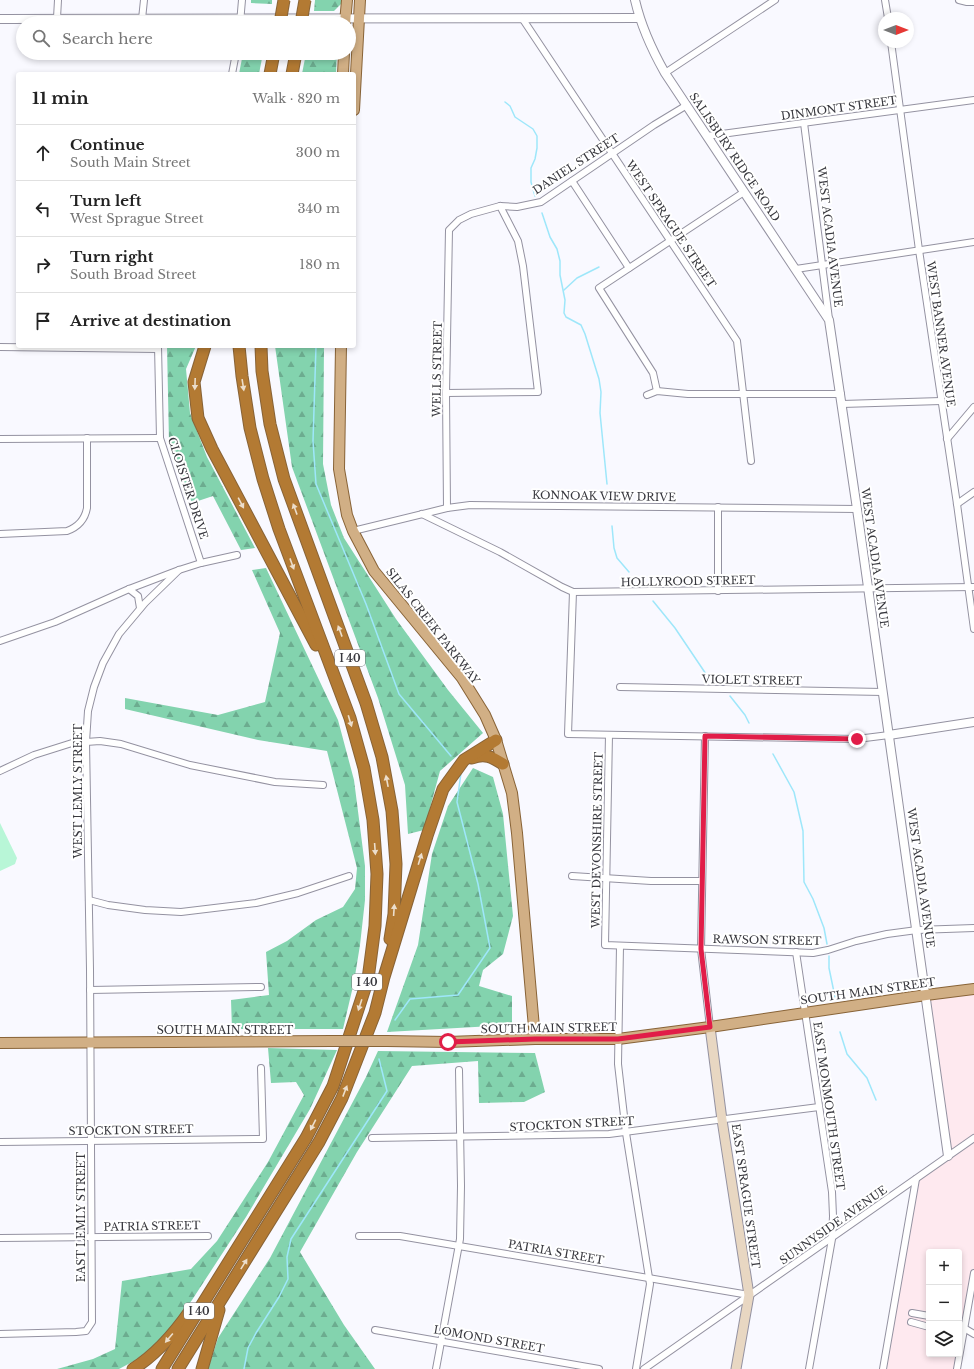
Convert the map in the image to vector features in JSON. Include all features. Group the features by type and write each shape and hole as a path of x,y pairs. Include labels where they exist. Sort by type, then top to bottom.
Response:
{"highway":[{"path":"281,16 284,0"},
{"path":"302,16 305,0"},
{"path":"270,72 273,60"},
{"path":"292,72 295,60"},
{"path":"203,348 194,382 198,418 212,449 337,685"},
{"name":"I 40","path":"162,1369 306,1138 333,1086 368,979 375,926 377,874 373,820 364,768 350,718 279,528 263,479 250,428 239,348"},
{"name":"I 40","path":"178,1369 319,1142 342,1098 375,1013 384,977 394,914 396,864 392,810 382,757 366,703 284,479 270,424 260,348"},
{"path":"384,977 424,844 443,789 464,760 496,740"},
{"path":"464,760 480,755 490,756 503,764"},
{"path":"133,1369 145,1362 163,1346 236,1252"},
{"path":"202,1369 223,1297"}],"main road":[{"path":"345,16 347,0"},
{"path":"356,72 360,0"},
{"path":"343,72 344,60"},
{"name":"SILAS CREEK PARKWAY","path":"341,348 338,469 347,515 353,531 374,571 462,678 485,715 496,740 512,793 517,833 535,1039"},
{"name":"SOUTH MAIN STREET","path":"0,1043 331,1041 448,1042 535,1039 618,1039 974,989"},
{"name":"EAST SPRAGUE STREET","path":"710,1027 722,1120 749,1295 736,1369"}],"street":[{"path":"57,16 58,0"},
{"path":"142,16 144,0"},
{"path":"240,16 242,0"},
{"name":"SALISBURY RIDGE ROAD","path":"635,0 639,18 652,51 665,73 796,268 829,320"},
{"path":"665,73 775,0"},
{"path":"885,0 887,12"},
{"path":"959,0 974,2"},
{"path":"0,18 16,18"},
{"name":"WEST SPRAGUE STREET","path":"522,18 737,341 751,461"},
{"path":"358,19 639,18"},
{"name":"WEST BANNER AVENUE","path":"892,48 941,402 971,587 974,629"},
{"path":"232,72 235,60"},
{"name":"DINMONT STREET","path":"707,136 974,100"},
{"name":"DANIEL STREET","path":"449,230 459,220 471,214 500,206 517,207 541,202 612,153 687,105"},
{"name":"WEST ACADIA AVENUE","path":"804,123 829,320 841,394 948,1156"},
{"path":"572,181 629,268"},
{"path":"657,391 653,373 599,288 744,192"},
{"path":"446,393 538,392 524,266 518,241 500,206"},
{"name":"WELLS STREET","path":"447,508 446,393 449,230"},
{"path":"796,268 974,242"},
{"path":"0,347 16,347"},
{"name":"CLOISTER DRIVE","path":"158,348 160,438 201,563"},
{"path":"647,395 657,391 688,394 744,395 841,394"},
{"path":"842,404 941,402"},
{"path":"947,439 974,407"},
{"path":"0,534 67,531 77,526 85,516 87,508 87,438"},
{"path":"0,439 160,438"},
{"path":"957,504 974,492"},
{"name":"KONNOAK VIEW DRIVE","path":"353,531 447,508 470,505 857,509"},
{"path":"718,508 718,591"},
{"name":"HOLLYROOD STREET","path":"422,514 500,552 573,592 971,587"},
{"path":"0,641 55,622 129,589 179,570 201,563 237,555"},
{"name":"WEST LEMLY STREET","path":"90,1042 86,742 88,711 94,687 103,663 119,634 140,608 179,570"},
{"path":"129,589 138,596 140,608"},
{"path":"573,592 568,734 857,739 974,722"},
{"name":"VIOLET STREET","path":"620,687 883,692"},
{"name":"WEST DEVONSHIRE STREET","path":"606,945 609,735"},
{"path":"705,736 701,949 710,1027"},
{"path":"0,771 34,755 72,743 100,741 121,744 190,765 275,782 323,784"},
{"path":"89,900 108,906 182,912 256,903 298,893 349,876"},
{"path":"572,876 651,881 702,881"},
{"name":"RAWSON STREET","path":"606,945 813,952 828,950 868,938 917,930 974,928"},
{"path":"620,946 618,1064 626,1133 650,1284 636,1369"},
{"name":"EAST MONMOUTH STREET","path":"796,952 832,1192 833,1216 832,1239 809,1369"},
{"path":"90,990 261,987"},
{"name":"EAST LEMLY STREET","path":"0,1334 86,1331 92,1322 90,1042"},
{"name":"STOCKTON STREET","path":"0,1142 263,1139 261,1068"},
{"path":"436,1369 460,1239 461,1186 458,1070"},
{"name":"STOCKTON STREET","path":"372,1138 579,1136 626,1133 819,1107"},
{"name":"SUNNYSIDE AVENUE","path":"644,1369 832,1239 974,1138"},
{"path":"883,1369 916,1179"},
{"name":"PATRIA STREET","path":"0,1238 208,1236"},
{"name":"PATRIA STREET","path":"359,1236 400,1236 749,1295"},
{"path":"974,1273 962,1329 974,1334"},
{"path":"912,1313 926,1315"},
{"path":"911,1322 926,1326"},
{"name":"LOMOND STREET","path":"375,1330 599,1369"},
{"path":"957,1369 958,1357"}],"shaded area":[{"path":"974,988 974,1273 962,1341 962,1249 926,1249 926,1357 959,1357 957,1369 883,1369 916,1179 948,1156 926,995"}],"green space":[{"path":"251,0 272,0 272,4 251,3"},
{"path":"315,0 341,0 341,4 334,11 314,11"},
{"path":"242,60 262,60 259,72 239,72"},
{"path":"305,60 337,60 336,72 302,72"},
{"path":"167,348 195,348 186,369 190,413 207,457 255,548 241,550 213,496 192,503 169,442"},
{"path":"275,348 324,348 323,464 331,505 344,538 396,619 448,690 483,733 440,771 424,830 408,834 405,785 378,698 292,467"},
{"path":"266,568 338,720 354,780 365,866 365,900 354,982 343,1029 232,1029 231,1000 269,995 266,952 287,941 316,920 343,907 355,889 357,868 327,751 258,740 125,709 125,698 218,715 265,702 280,633 252,570"},
{"path":"473,768 493,777 503,814 513,916 503,954 483,970 479,986 512,996 512,1025 387,1032 418,945 432,854 448,806"},
{"path":"0,823 17,858 15,864 0,871"},
{"path":"268,1048 337,1050 310,1109 246,1217 192,1300 163,1339 134,1361 119,1369 57,1369 93,1359 115,1349 122,1281 191,1269 217,1241 268,1162 304,1095 296,1082 271,1083"},
{"path":"378,1051 535,1053 545,1092 524,1102 479,1103 478,1061 412,1066 357,1152 300,1252 344,1325 375,1369 208,1369 218,1338 270,1258 366,1077"}],"waterway":[{"path":"505,102 510,106 515,117 533,129 537,136 535,159 531,168 531,182 535,196"},
{"path":"542,213 550,237 557,249 560,261 560,275 565,300 564,313 566,317 581,325 599,379 601,392 600,413 607,484"},
{"path":"564,290 577,278 599,267"},
{"path":"316,348 313,441 316,484 366,604 399,694 451,756"},
{"path":"612,526 614,548 617,558 629,572"},
{"path":"653,601 675,628 708,677"},
{"path":"730,696 745,715 749,723"},
{"path":"773,754 794,792 803,831 804,882 813,899 824,928 827,944"},
{"path":"395,1020 410,999 458,995 490,948 478,884 457,802 461,773"},
{"path":"829,956 829,968 835,997"},
{"path":"840,1032 847,1054 867,1078 876,1100"},
{"path":"244,1369 248,1348 279,1297 288,1279 287,1257 291,1239 387,1091 379,1059"}],"route":[{"path":"448,1042 535,1039 618,1039 710,1027 701,949 705,736 857,739"}]}
